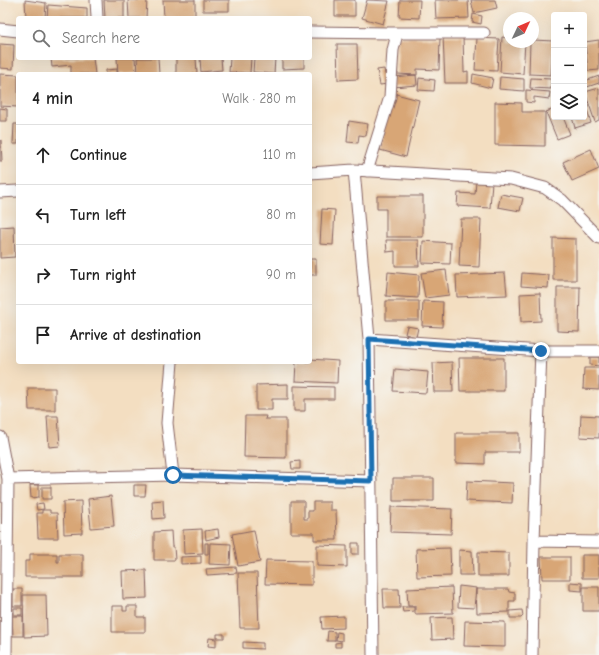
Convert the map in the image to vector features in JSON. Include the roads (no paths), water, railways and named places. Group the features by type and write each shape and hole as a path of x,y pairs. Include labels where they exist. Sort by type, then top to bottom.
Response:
{"street":[{"path":"96,0 98,16"},
{"path":"0,29 16,31"},
{"path":"312,32 484,33"},
{"path":"367,171 390,97 393,50 396,38 390,33"},
{"path":"354,170 369,339 373,655"},
{"path":"312,173 354,170 510,179 545,188 562,200 599,238"},
{"path":"0,192 16,191"},
{"path":"369,339 541,351 599,351"},
{"path":"532,655 534,541 541,351"},
{"path":"172,364 167,423 173,475"},
{"path":"0,437 8,479 6,655"},
{"path":"8,479 173,475 371,481"},
{"path":"534,541 599,542"}]}
